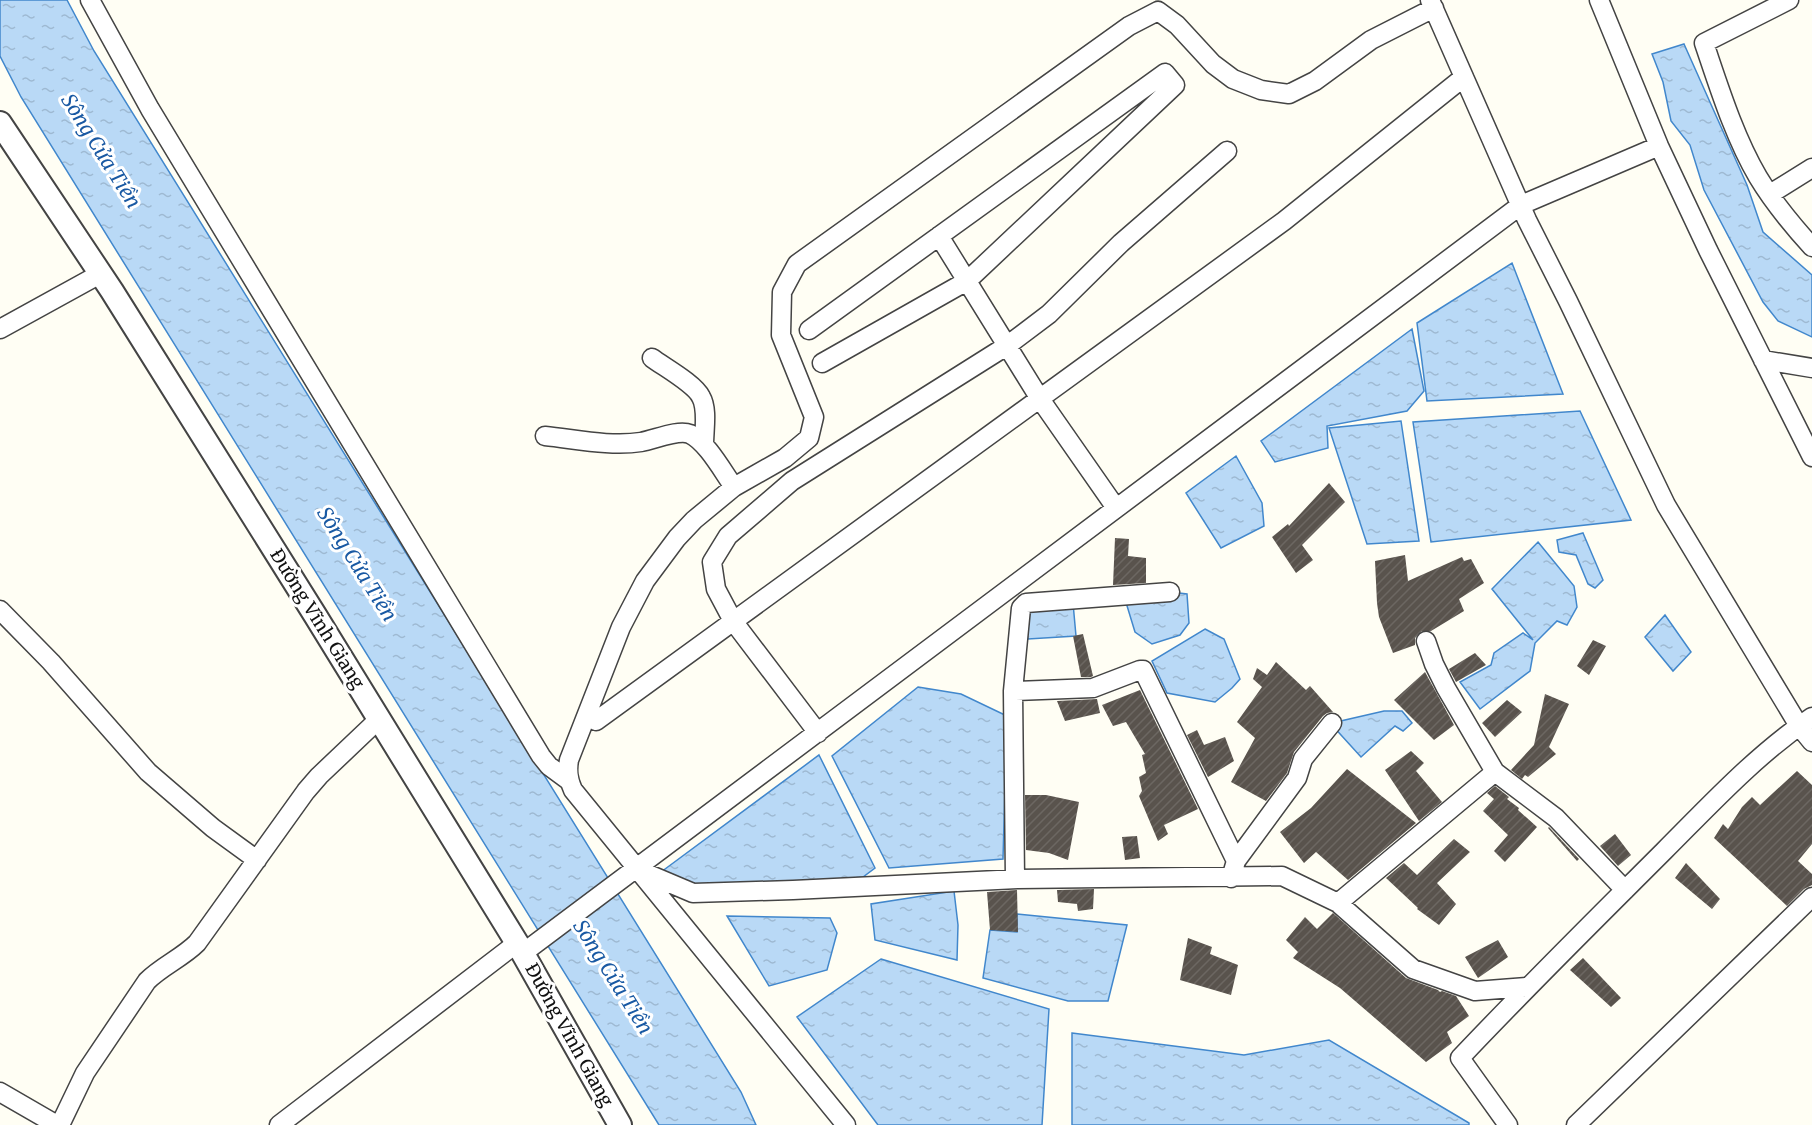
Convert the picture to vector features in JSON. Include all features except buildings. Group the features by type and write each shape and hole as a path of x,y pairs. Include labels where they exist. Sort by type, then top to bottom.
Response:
{"street":[{"path":"90,0 150,109 541,756 549,766 568,780"},
{"path":"1599,0 1659,147 1812,457"},
{"path":"1789,0 1704,43 1727,112 1758,176 1792,225 1812,247"},
{"path":"846,1125 629,874 573,790 568,780 569,760 621,627 645,581 684,529 734,487 785,458 809,438 814,417 781,335 783,292 796,264 1129,26 1158,11 1177,25 1213,64 1233,79 1261,90 1289,93 1315,81 1371,39 1432,4 1521,205 1665,505 1805,721 1812,742"},
{"path":"809,330 1165,73 1175,85 967,281 822,363"},
{"path":"596,722 1284,220 1464,77"},
{"name":"Đường Vĩnh Giang","path":"0,123 100,274 379,719 527,946 620,1125"},
{"path":"279,1125 629,874 1521,205 1659,147"},
{"path":"818,733 733,621 716,589 712,562 728,536 792,481 1008,345 1049,314 1121,243 1227,151"},
{"path":"1770,194 1812,168"},
{"path":"939,237 1041,399 1116,508"},
{"path":"0,329 100,274"},
{"path":"652,358 695,389 702,398 704,444"},
{"path":"1763,360 1812,368"},
{"path":"545,436 624,443 685,433 704,444 734,487"},
{"path":"1015,879 1013,691 1022,605 1170,592"},
{"path":"0,610 51,662 148,772 213,828 257,860"},
{"path":"1426,641 1446,688 1495,772 1556,818 1625,890"},
{"path":"1013,691 1093,688 1143,670 1234,869"},
{"path":"0,1092 58,1125 85,1072 147,981 156,971 184,955 197,943 313,783 379,719"},
{"path":"1508,1125 1460,1058 1527,987 1738,777 1805,721"},
{"path":"1234,869 1297,778 1303,759 1332,723"},
{"path":"1338,903 1495,772"},
{"path":"629,874 693,893 1234,869 1282,876 1338,903 1413,969 1475,991 1527,987"},
{"path":"1576,1125 1812,897"}],"water":[{"name":"Sông Cửa Tiền","path":"0,0 67,0 94,51 741,1092 756,1125 659,1125 21,97 0,56"},
{"path":"1684,44 1747,185 1763,232 1812,275 1812,337 1778,321 1763,302 1704,190 1690,145 1671,121 1663,82 1652,54"},
{"path":"1512,263 1563,394 1427,401 1417,323"},
{"path":"1412,329 1424,391 1407,411 1327,426 1328,448 1275,462 1261,441"},
{"path":"1580,411 1631,520 1431,542 1413,422"},
{"path":"1401,421 1419,541 1367,544 1329,428"},
{"path":"1236,456 1262,503 1264,526 1221,548 1186,493"},
{"path":"1583,533 1603,580 1595,588 1588,584 1576,555 1559,552 1557,540"},
{"path":"1538,542 1574,586 1577,607 1567,625 1557,621 1535,643 1530,671 1480,709 1460,682 1491,665 1494,653 1523,633 1533,640 1492,589"},
{"path":"1170,592 1187,594 1189,623 1180,635 1152,644 1135,632 1124,596"},
{"path":"1073,603 1076,636 1028,639 1023,623 1030,610"},
{"path":"1665,615 1691,652 1673,671 1645,637"},
{"path":"1205,629 1224,639 1240,679 1215,702 1167,693 1152,661"},
{"path":"918,687 961,694 1007,716 1003,859 889,868 832,756"},
{"path":"1384,711 1402,711 1412,723 1403,731 1395,726 1361,757 1331,724 1332,723"},
{"path":"819,755 875,868 863,877 749,888 693,887 661,872"},
{"path":"954,891 958,925 957,960 875,940 871,904"},
{"path":"1017,914 1127,925 1108,1001 1068,1001 983,978 990,930 1017,932"},
{"path":"727,916 830,918 837,933 827,970 769,986"},
{"path":"881,959 1049,1009 1042,1125 878,1125 797,1017"},
{"path":"1072,1033 1244,1055 1329,1040 1469,1125 1072,1125"}]}
